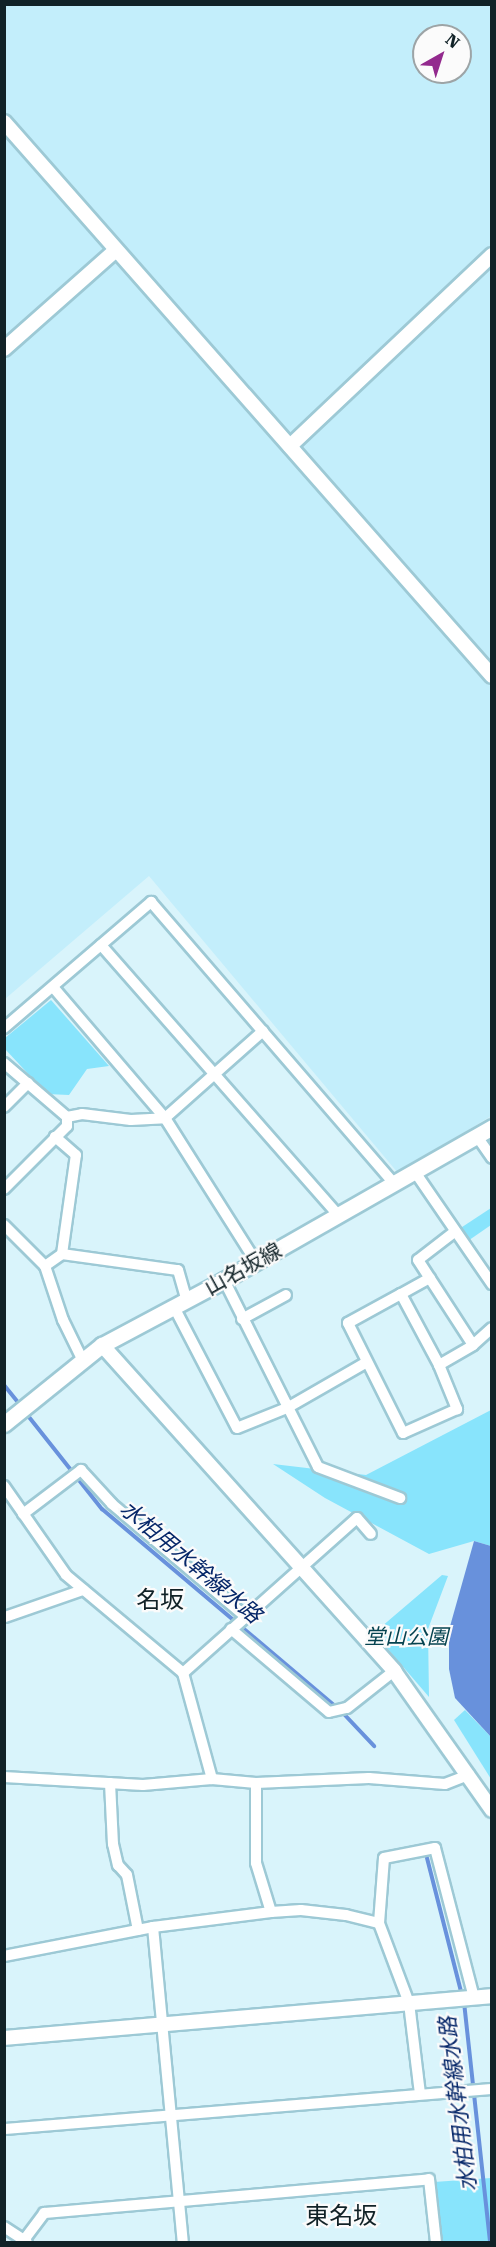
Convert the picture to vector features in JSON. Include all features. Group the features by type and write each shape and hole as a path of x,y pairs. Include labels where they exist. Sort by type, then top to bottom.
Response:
{"main road":[{"name":"山名坂線","path":"4,1424 81,1359 102,1345 339,1216 486,1131"}],"street":[{"path":"4,122 492,676"},
{"path":"4,349 116,250"},
{"path":"290,446 492,255"},
{"path":"4,1028 151,902 394,1184"},
{"path":"101,945 339,1216"},
{"path":"53,987 165,1118 256,1262"},
{"path":"67,1117 82,1114 120,1119 165,1118 215,1077 263,1031"},
{"path":"4,1063 67,1117 67,1126 4,1189"},
{"path":"4,1107 28,1083"},
{"path":"486,1131 492,1158"},
{"path":"55,1137 76,1155 62,1254"},
{"path":"415,1172 453,1233 492,1284"},
{"path":"7,1232 45,1266 81,1359"},
{"path":"453,1233 418,1260 472,1345"},
{"path":"45,1266 62,1254 178,1270 180,1304 237,1428 287,1408 367,1362"},
{"path":"401,1294 439,1365 457,1409 403,1433 348,1323 430,1278"},
{"path":"224,1280 318,1467 400,1498"},
{"path":"242,1319 286,1295"},
{"path":"439,1365 472,1345 492,1328"},
{"path":"102,1345 394,1671 492,1810"},
{"path":"23,1514 81,1470 112,1504 245,1616"},
{"path":"4,1486 66,1575 183,1673 212,1779"},
{"path":"183,1673 357,1518 372,1534"},
{"path":"5,1617 83,1590"},
{"path":"231,1629 329,1712 347,1708 394,1671"},
{"path":"4,1777 143,1785 212,1779 256,1783 369,1778 445,1784 469,1775"},
{"path":"110,1783 113,1844 118,1865 127,1875 138,1930"},
{"path":"256,1783 256,1863 271,1912"},
{"path":"420,2094 410,2002 379,1923 384,1858 435,1848 467,1999"},
{"path":"4,1956 153,1927 271,1912 301,1910 346,1914 379,1923"},
{"path":"153,1927 169,2116 183,2242"},
{"path":"4,2038 492,1996"},
{"path":"4,2130 481,2089"},
{"path":"4,2227 26,2241 44,2212 429,2179 436,2242"}],"shaded area":[{"path":"5,5 491,5 491,1116 398,1173 149,876 5,999"},
{"path":"474,1541 491,1546 491,1737 455,1698 449,1669 449,1630"}],"green space":[{"path":"51,1000 109,1066 87,1069 69,1095 47,1094 5,1049 5,1038"},
{"path":"491,1208 491,1225 462,1245 453,1233"},
{"path":"491,1410 491,1546 474,1541 429,1554 325,1498 273,1464 366,1475"},
{"name":"堂山公園","path":"442,1575 448,1576 428,1629 429,1697 374,1633"},
{"path":"465,1710 491,1737 491,1779 454,1720"},
{"path":"491,2178 491,2242 441,2242 434,2182"}],"waterway":[{"name":"水柏用水幹線水路","path":"4,1385 21,1406"},
{"name":"水柏用水幹線水路","path":"25,1412 102,1509 336,1707"},
{"name":"水柏用水幹線水路","path":"342,1712 374,1746"},
{"name":"水柏用水幹線水路","path":"427,1858 462,1995"},
{"name":"水柏用水幹線水路","path":"464,2002 490,2242"}],"district":[{"name":"名坂","path":"160,1601"},
{"name":"東名坂","path":"341,2217"}]}
